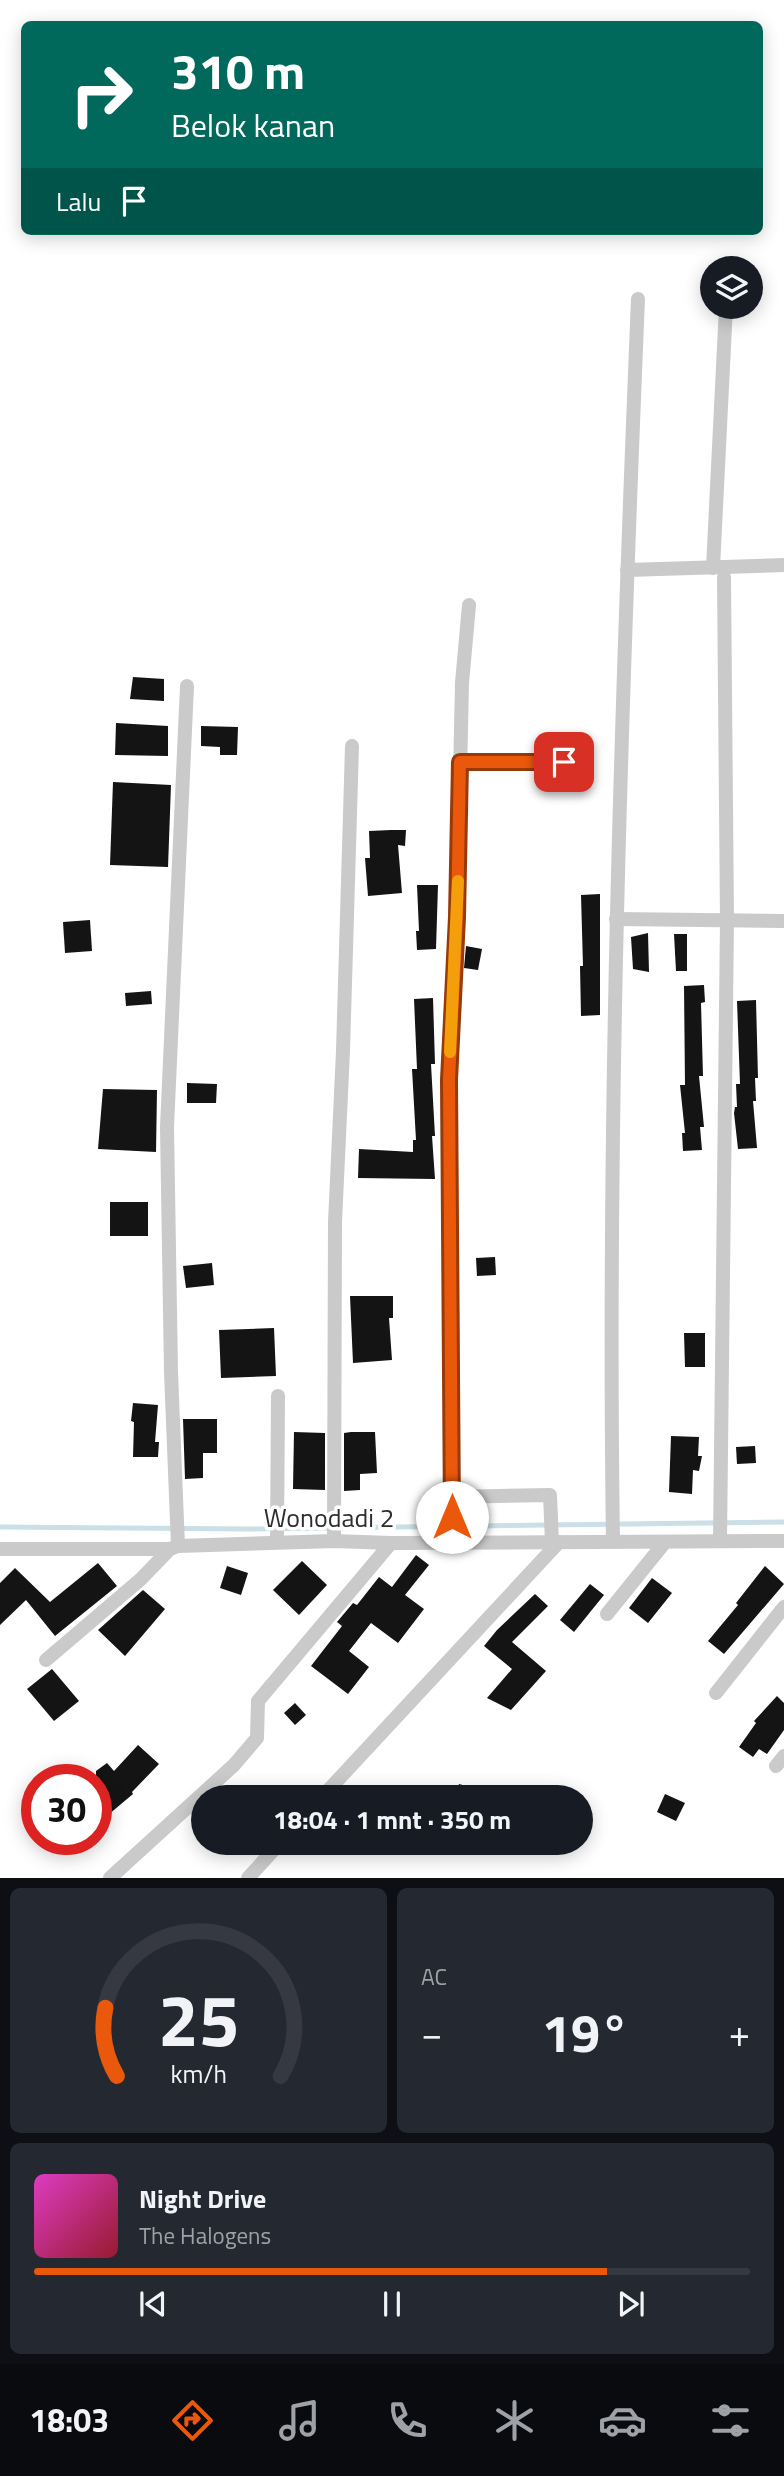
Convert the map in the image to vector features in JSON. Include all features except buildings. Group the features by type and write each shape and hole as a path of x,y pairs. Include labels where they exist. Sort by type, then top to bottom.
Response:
{"street":[{"path":"613,1531 611,1275 616,919 638,299"},
{"path":"719,1528 727,919 719,573 726,319"},
{"path":"627,570 719,573 784,565"},
{"path":"452,1539 449,1080 457,917 462,682 469,605"},
{"path":"46,1660 141,1579 176,1539 167,1127 187,686"},
{"path":"335,1531 335,1222 352,746"},
{"path":"460,762 564,762"},
{"path":"616,919 784,921"},
{"path":"277,1532 278,1396"},
{"path":"333,1785 554,1539 550,1495 451,1497"},
{"name":"Wonodadi 2","path":"0,1549 277,1532 335,1531 391,1543 452,1539 554,1539 613,1531 665,1542 719,1528 784,1541"},
{"path":"607,1614 665,1542"},
{"path":"110,1878 234,1765 257,1738 258,1701 391,1543"},
{"path":"716,1693 784,1607"},
{"path":"248,1878 269,1855"}],"waterway":[{"path":"0,1527 248,1529 784,1522"}],"slow traffic":[{"path":"450,1052 458,881"}],"route":[{"path":"452,1517 449,1080 457,917 460,762 564,762"}]}
